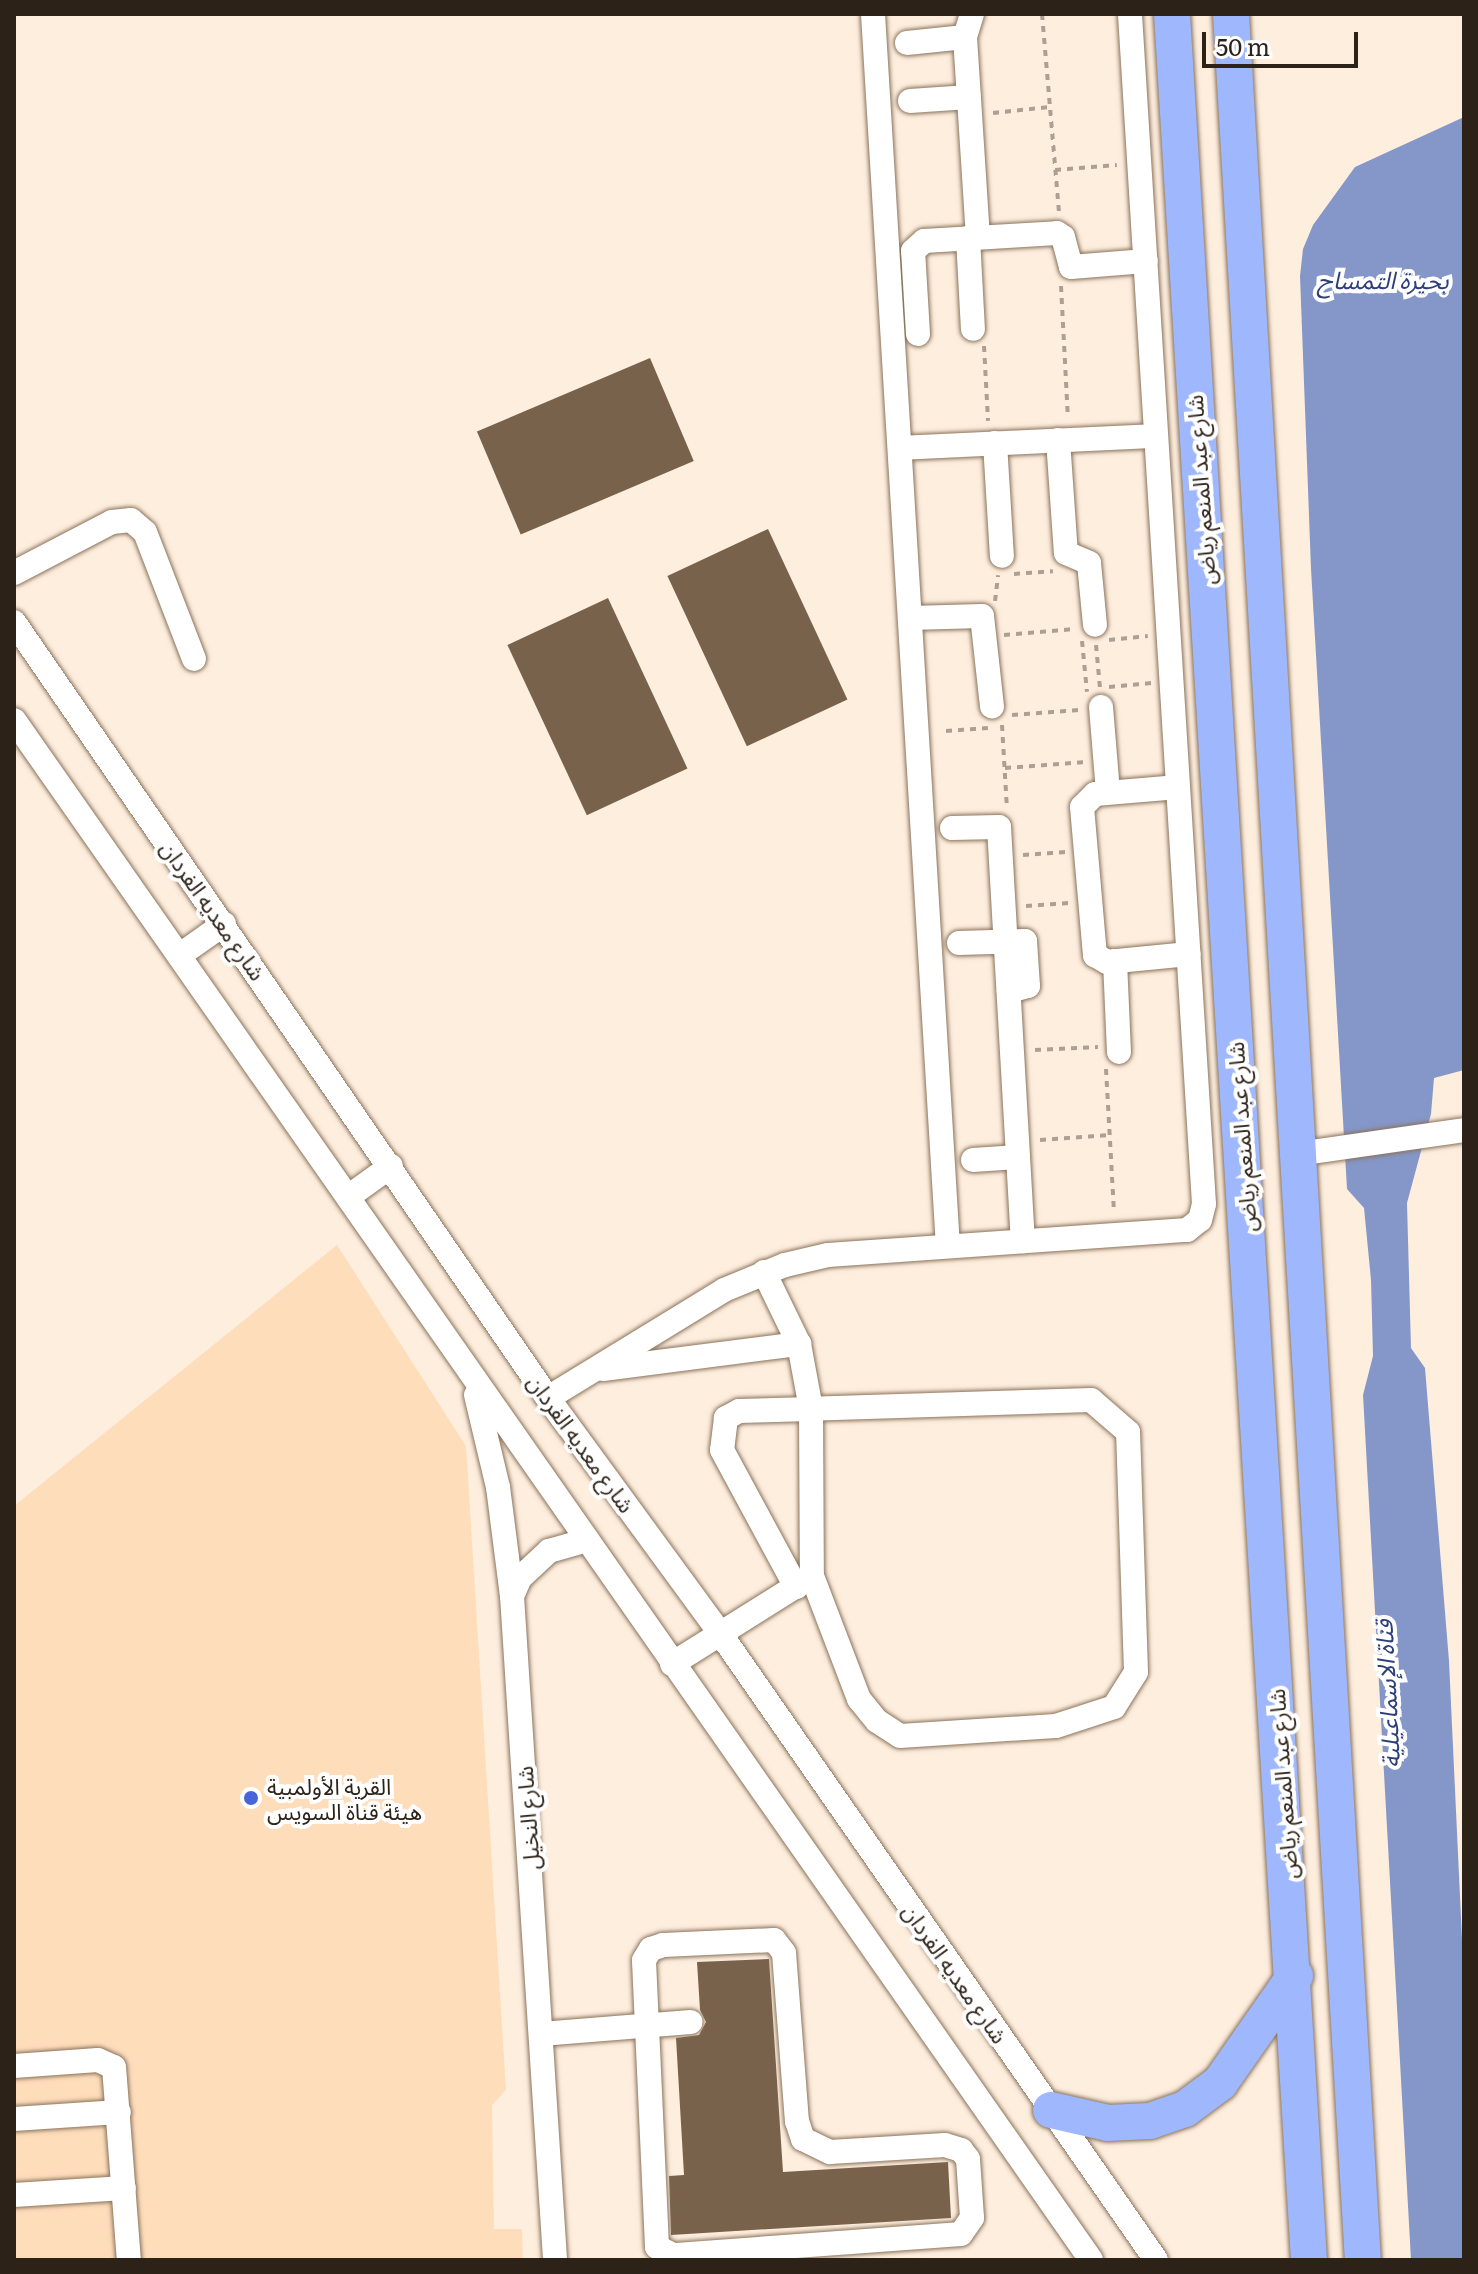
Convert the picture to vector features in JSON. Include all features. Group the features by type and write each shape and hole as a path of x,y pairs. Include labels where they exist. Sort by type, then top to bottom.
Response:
{"highway":[{"name":"شارع عبد المنعم رياض","path":"1172,14 1295,1976 1309,2260"},
{"path":"1236,16 1298,1154 1363,2260"},
{"path":"1248,1256 1304,1253"},
{"path":"1051,2110 1108,2123 1150,2121 1185,2109 1220,2083 1295,1976"}],"street":[{"path":"873,14 948,1246"},
{"path":"548,1398 724,1290 764,1272 828,1255 1187,1230 1203,1212 1130,14"},
{"path":"907,43 968,26 973,329"},
{"path":"910,101 970,106"},
{"path":"918,334 915,246 924,241 1061,234 1068,265 1146,261"},
{"path":"900,448 1156,436"},
{"path":"1064,440 1066,553 1089,563 1091,636"},
{"path":"995,443 1002,556"},
{"path":"14,573 112,522 131,520 145,532 194,659"},
{"path":"910,618 982,616 999,717"},
{"name":"شارع معديه الفردان","path":"14,622 548,1398 722,1636 1156,2260"},
{"path":"1092,698 1102,793"},
{"path":"14,720 348,1197 472,1380 1091,2260"},
{"path":"1178,787 1102,793 1082,807 1095,955 1115,961 1189,954"},
{"path":"952,828 996,824 1001,857 1023,1241"},
{"path":"180,955 224,924"},
{"path":"959,943 1006,940"},
{"path":"1110,1053 1115,961"},
{"path":"1298,1154 1464,1130"},
{"path":"973,1160 1018,1150"},
{"path":"348,1197 391,1166"},
{"path":"764,1272 799,1344 811,1409 804,1582"},
{"path":"584,1374 638,1361 799,1344"},
{"name":"شارع النخيل","path":"472,1380 498,1487 512,1596 555,2260"},
{"path":"1091,1400 1111,1412 1128,1432 1136,1672 1114,1707 1056,1726 900,1736 877,1721 859,1699 804,1582 722,1450 721,1433 726,1418 739,1411 811,1409 1091,1400"},
{"path":"512,1596 520,1578 541,1556 587,1540"},
{"path":"672,1664 722,1636 804,1582"},
{"path":"774,1940 784,1953 797,2121 803,2139 830,2152 945,2145 968,2159 972,2218 968,2229 951,2238 702,2256 666,2255 657,2247 643,1967 651,1949 774,1940"},
{"path":"541,2034 691,2022"},
{"path":"14,2066 104,2061 117,2073 129,2260"},
{"path":"14,2119 119,2112"},
{"path":"14,2195 124,2188"}],"path":[{"path":"1042,14 1061,234"},
{"path":"970,106 1050,107"},
{"path":"1055,170 1140,163"},
{"path":"1064,440 1061,280 1068,265"},
{"path":"997,636 1081,628 1091,636 1169,634"},
{"path":"1091,636 1092,698"},
{"path":"1091,636 1092,698"},
{"path":"946,731 1172,681"},
{"path":"1091,748 1102,793"},
{"path":"1005,768 1092,762"},
{"path":"1001,857 1085,851"},
{"path":"1004,908 1089,902"},
{"path":"1012,1051 1110,1053 1115,1235"},
{"path":"1018,1150 1110,1135"}],"shaded area":[{"name":"القرية الأولمبية هيئة قناة السويس","path":"337,1245 466,1446 506,2090 492,2105 494,2229 522,2229 523,2260 14,2260 14,1506"}],"water":[{"name":"بحيرة التمساح","path":"1464,117 1464,1070 1434,1078 1431,1114 1407,1203 1411,1348 1425,1368 1449,1661 1464,1982 1464,2260 1411,2260 1363,1395 1373,1356 1371,1280 1364,1208 1347,1189 1311,569 1300,276 1303,249 1313,225 1355,167"}],"building":[{"path":"650,358 694,461 521,535 477,431"},
{"path":"768,529 847,699 747,746 667,576"},
{"path":"608,598 687,768 587,815 507,645"},
{"path":"769,1959 783,2172 948,2162 951,2218 671,2235 669,2176 684,2175 676,2038 699,2035 706,2022 700,2010 697,1962"}],"place":[{"name":"القرية الأولمبية هيئة قناة السويس","path":"251,1798"}],"water label":[{"name":"قناة الإسماعيلية","path":"1386,1694"}]}
